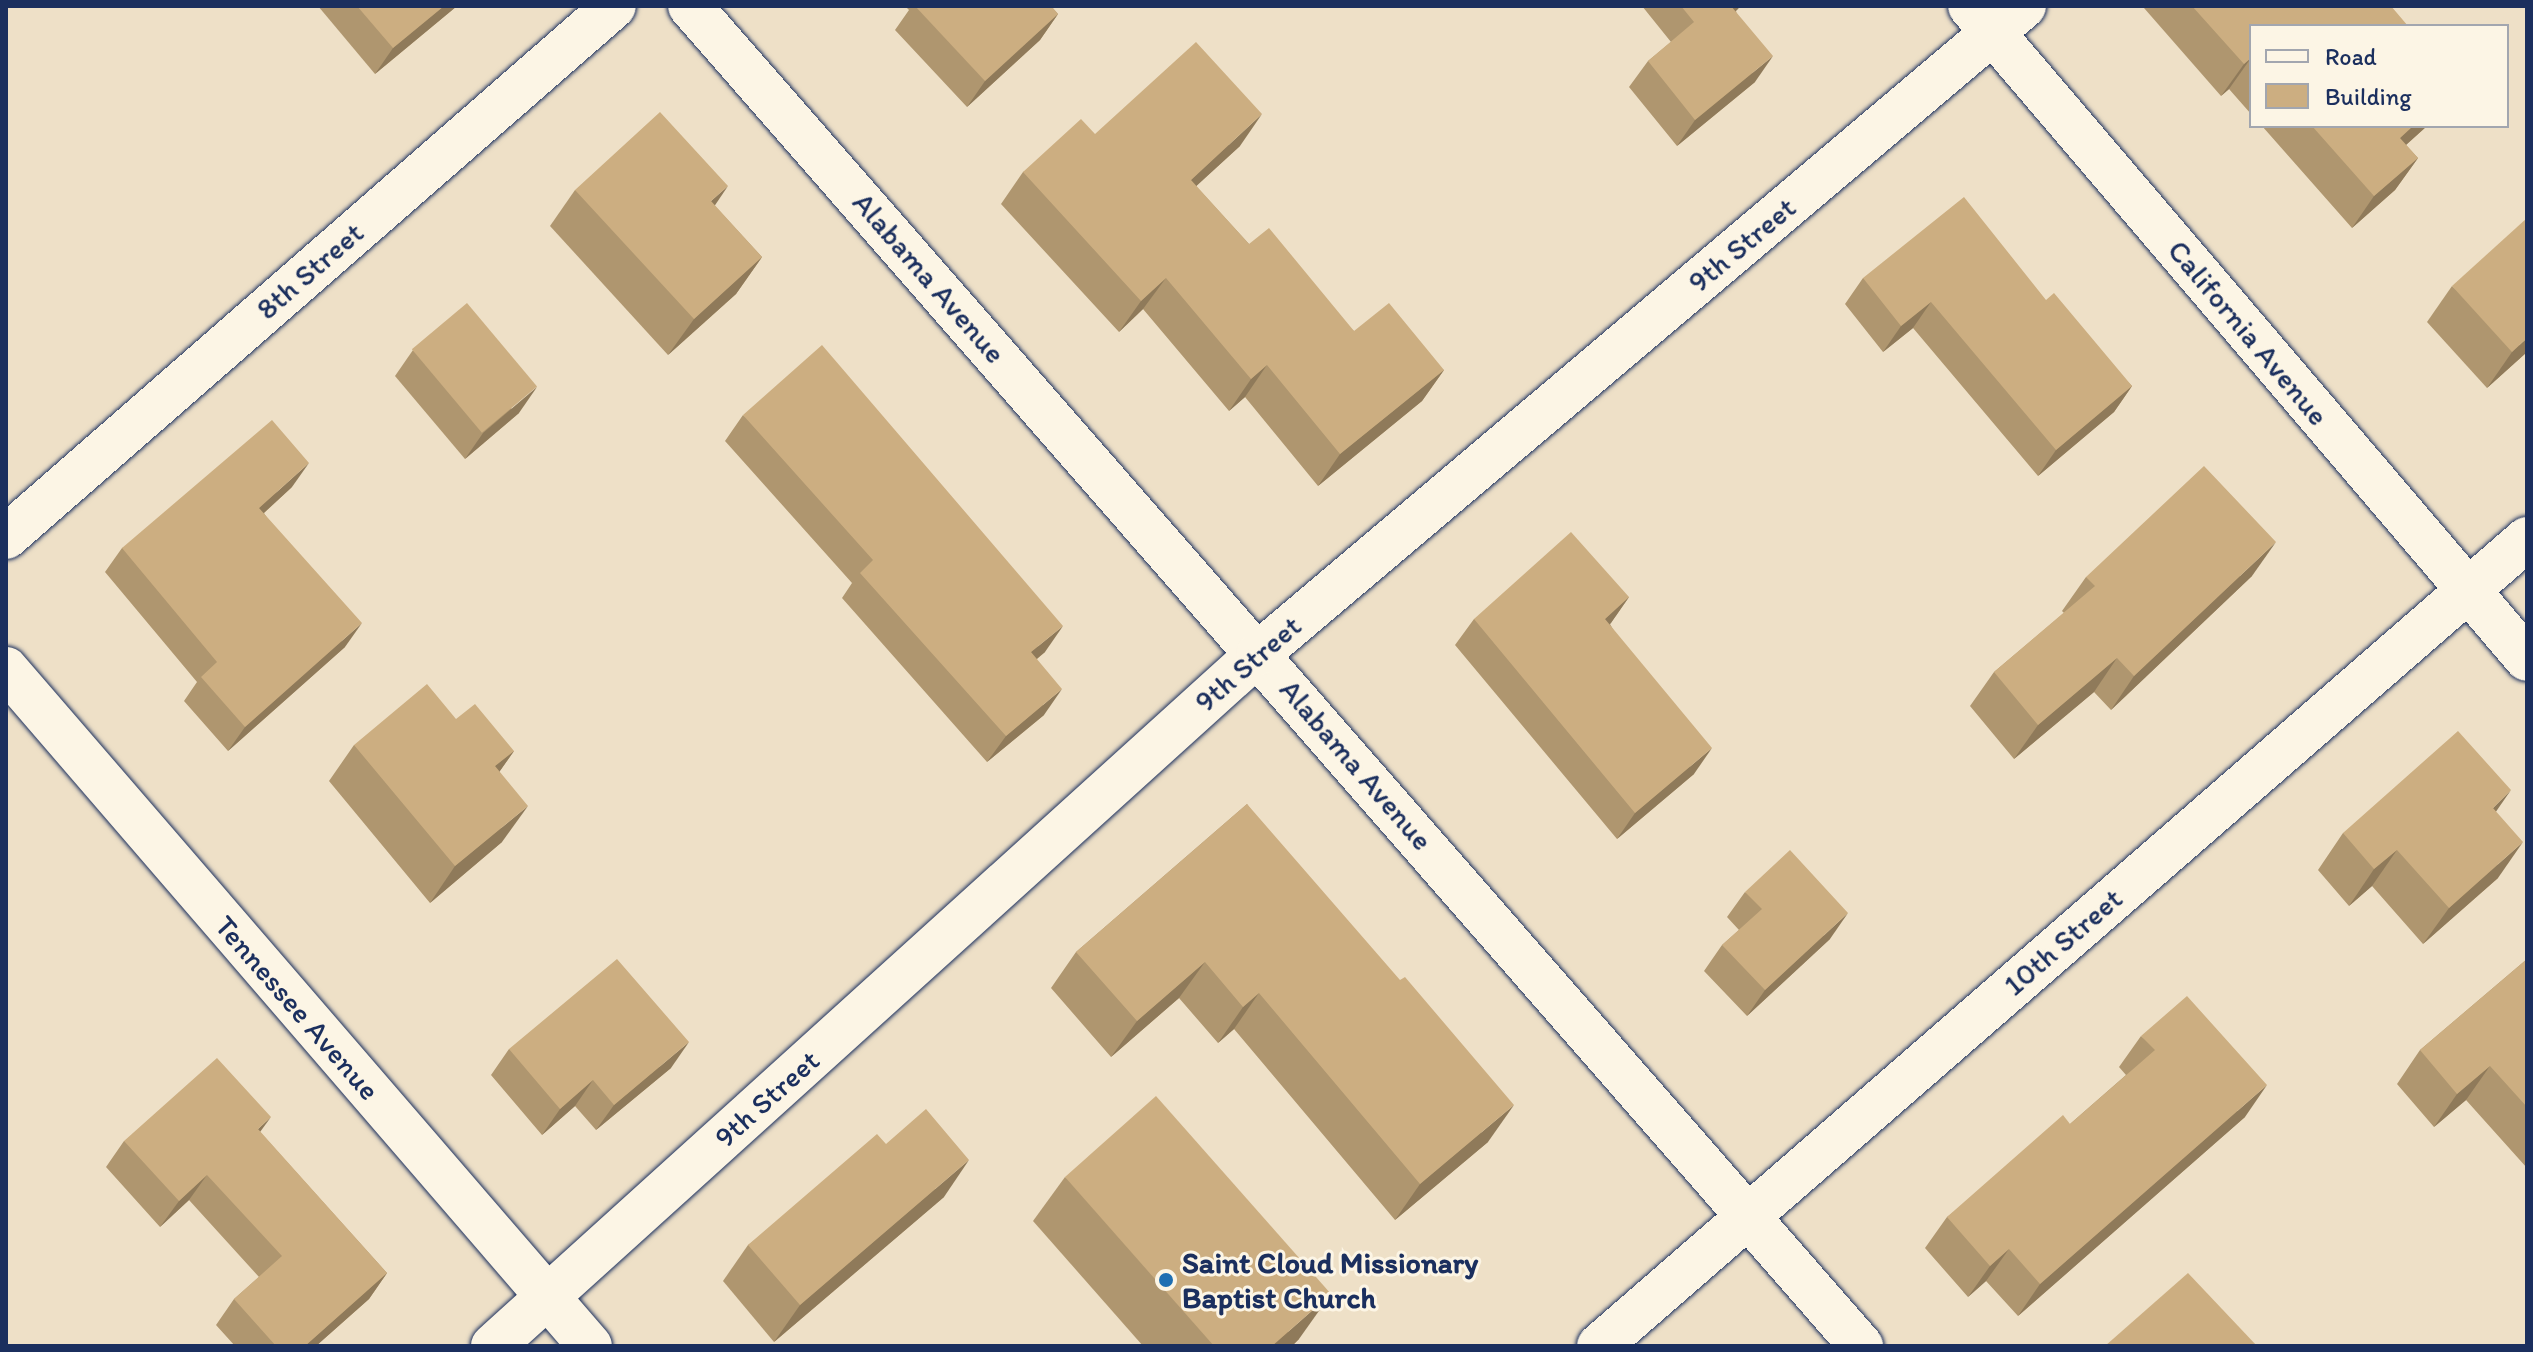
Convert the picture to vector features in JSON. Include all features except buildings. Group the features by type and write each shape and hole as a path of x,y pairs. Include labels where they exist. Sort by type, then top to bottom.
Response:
{"street":[{"name":"8th Street","path":"6,537 614,6"},
{"name":"Alabama Avenue","path":"690,6 1259,653 1861,1346"},
{"name":"9th Street","path":"493,1346 1259,653 1996,15"},
{"name":"California Avenue","path":"1996,15 2467,591 2527,659"},
{"name":"10th Street","path":"1599,1346 2527,539"},
{"name":"Tennessee Avenue","path":"6,669 590,1346"}],"place":[{"name":"Saint Cloud Missionary Baptist Church","path":"1166,1280"}]}
